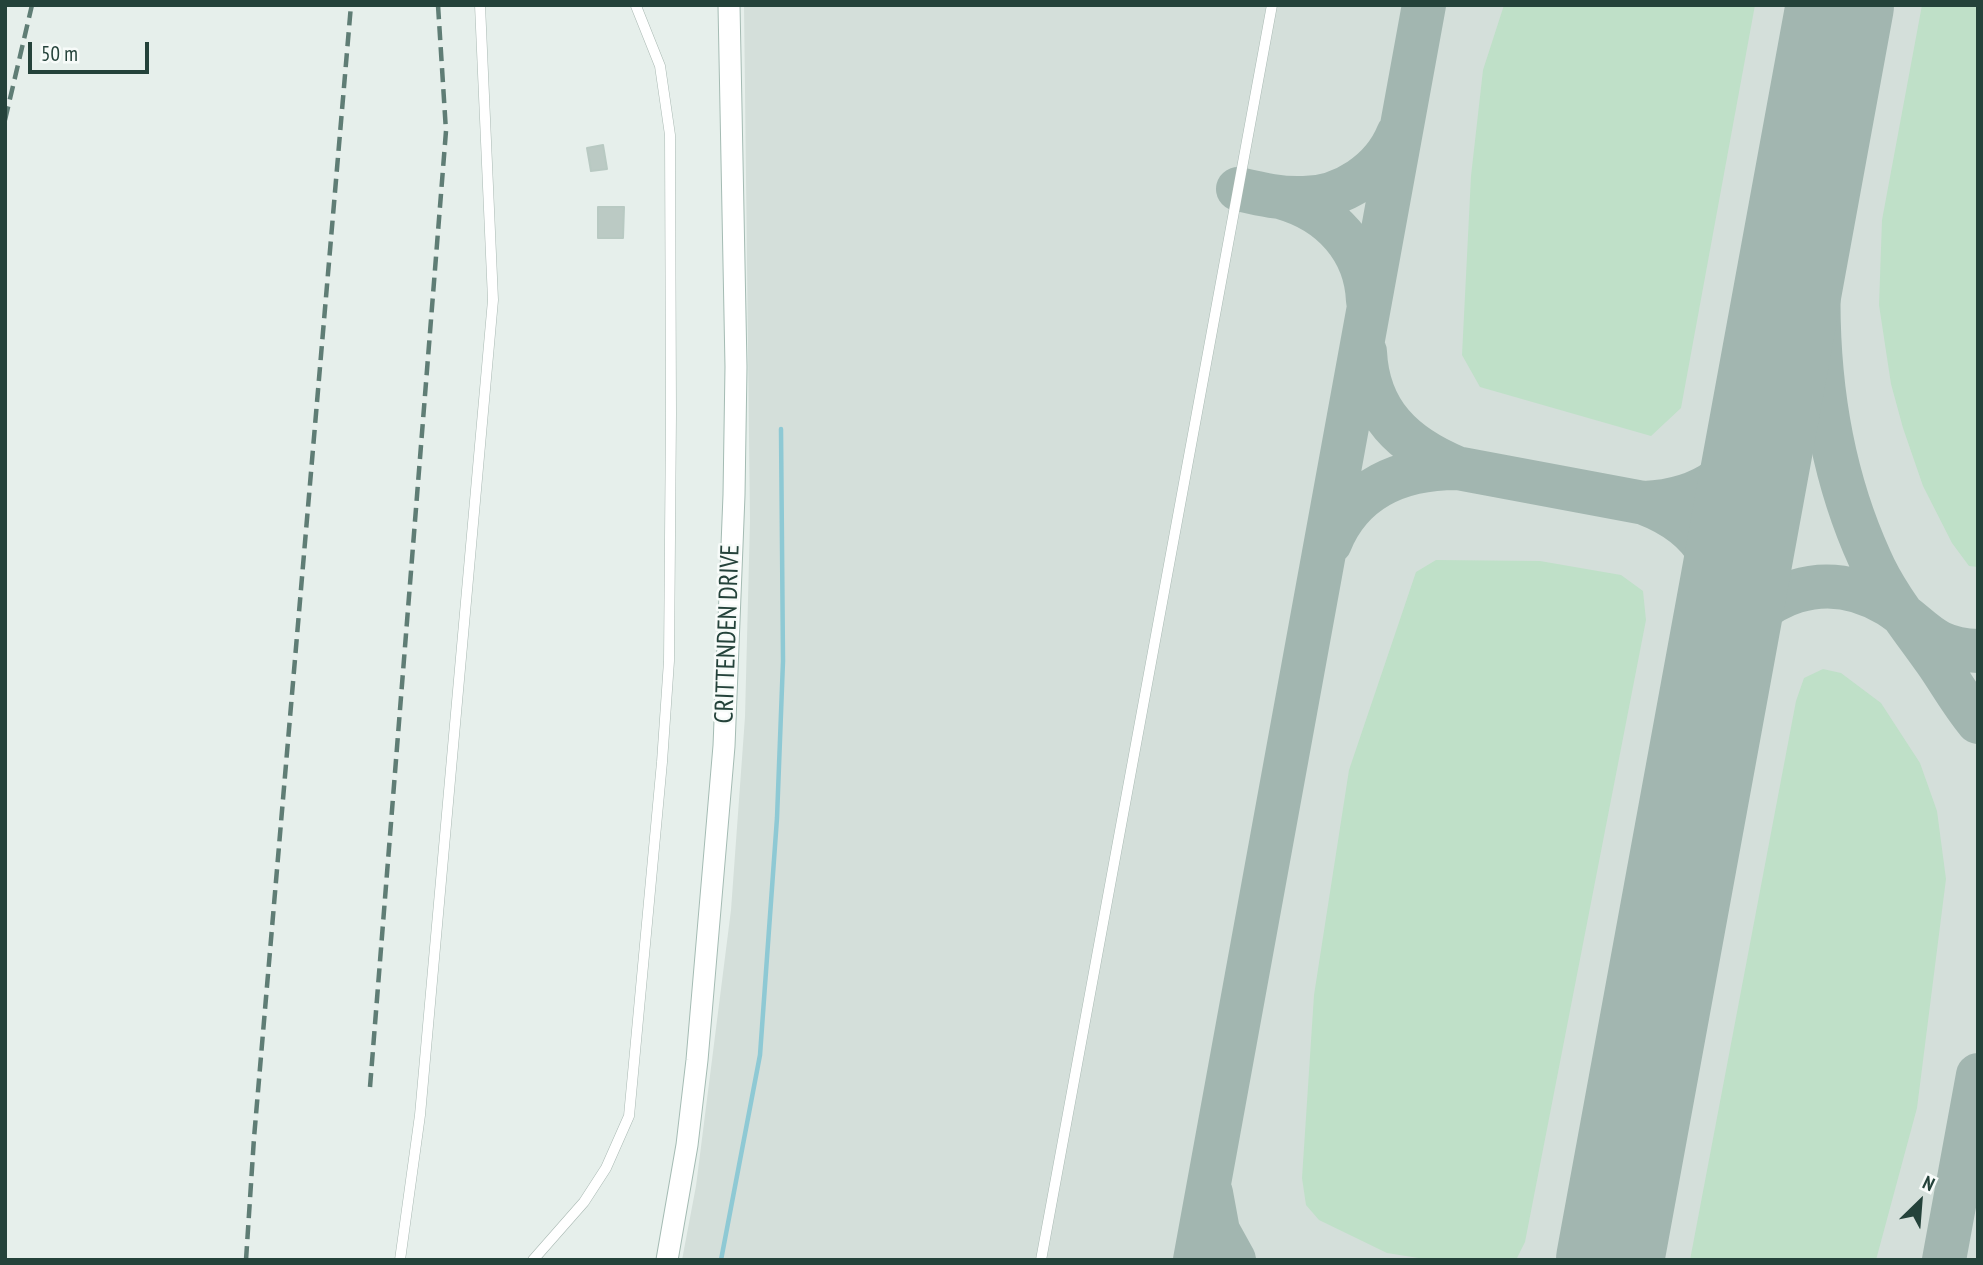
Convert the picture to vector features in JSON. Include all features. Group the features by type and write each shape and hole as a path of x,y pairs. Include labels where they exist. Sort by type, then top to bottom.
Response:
{"street":[{"name":"CRITTENDEN DRIVE","path":"667,1260 687,1145 697,1060 724,746 736,366 729,5"}],"lane":[{"path":"400,1260 420,1115 493,300 480,5"},
{"path":"1041,1260 1272,5"},
{"path":"533,1260 584,1202 606,1168 629,1116 662,762 669,661 671,572 670,135 660,66 636,6"}],"shaded area":[{"path":"744,5 1978,5 1978,1260 682,1260 696,1186 731,910 745,717 750,521"}],"green space":[{"path":"1504,5 1755,5 1681,408 1651,436 1480,387 1462,355 1471,176 1483,70"},
{"path":"1922,5 1978,5 1978,567 1969,566 1952,543 1923,486 1891,384 1879,305 1882,220"},
{"path":"1436,560 1540,561 1621,575 1643,591 1646,620 1525,1242 1516,1260 1431,1260 1387,1253 1319,1220 1306,1205 1302,1178 1314,995 1349,770 1416,572"},
{"path":"1823,669 1841,673 1881,703 1920,763 1937,811 1946,879 1917,1108 1876,1260 1690,1260 1796,701 1804,678"}],"building":[{"path":"603,145 607,169 591,171 587,148"},
{"path":"598,207 624,207 623,238 598,238"}],"waterway":[{"path":"721,1260 760,1055 777,818 783,661 781,429"}],"taxiway":[{"path":"1195,1260 1424,5"},
{"path":"1849,5 1822,215 1820,354 1828,423 1844,491 1876,573 1978,722"},
{"path":"1238,189 1295,198 1333,193 1347,188 1372,171 1398,134"},
{"path":"1283,198 1316,213 1343,235 1361,265 1368,301"},
{"path":"1330,543 1351,508 1381,485 1417,472 1457,468 1421,449 1392,425 1373,393 1365,352"},
{"path":"1457,468 1644,503 1666,501 1703,489 1719,479 1744,453 1764,416"},
{"path":"1644,503 1685,526 1700,540 1710,556 1721,594 1723,640"},
{"path":"1696,809 1726,654 1739,632 1756,614 1775,600 1796,591 1818,587 1842,588 1865,594 1889,605 1938,642 1978,651"},
{"path":"1944,1260 1978,1075"},
{"path":"1211,1193 1218,1231 1234,1260"},
{"path":"1607,1260 1611,1250 1611,1260"}],"runway":[{"path":"1610,1260 1840,5"}],"railway":[{"path":"5,120 32,5"},
{"path":"246,1260 254,1138 351,5"},
{"path":"370,1087 446,131 438,5"}]}
